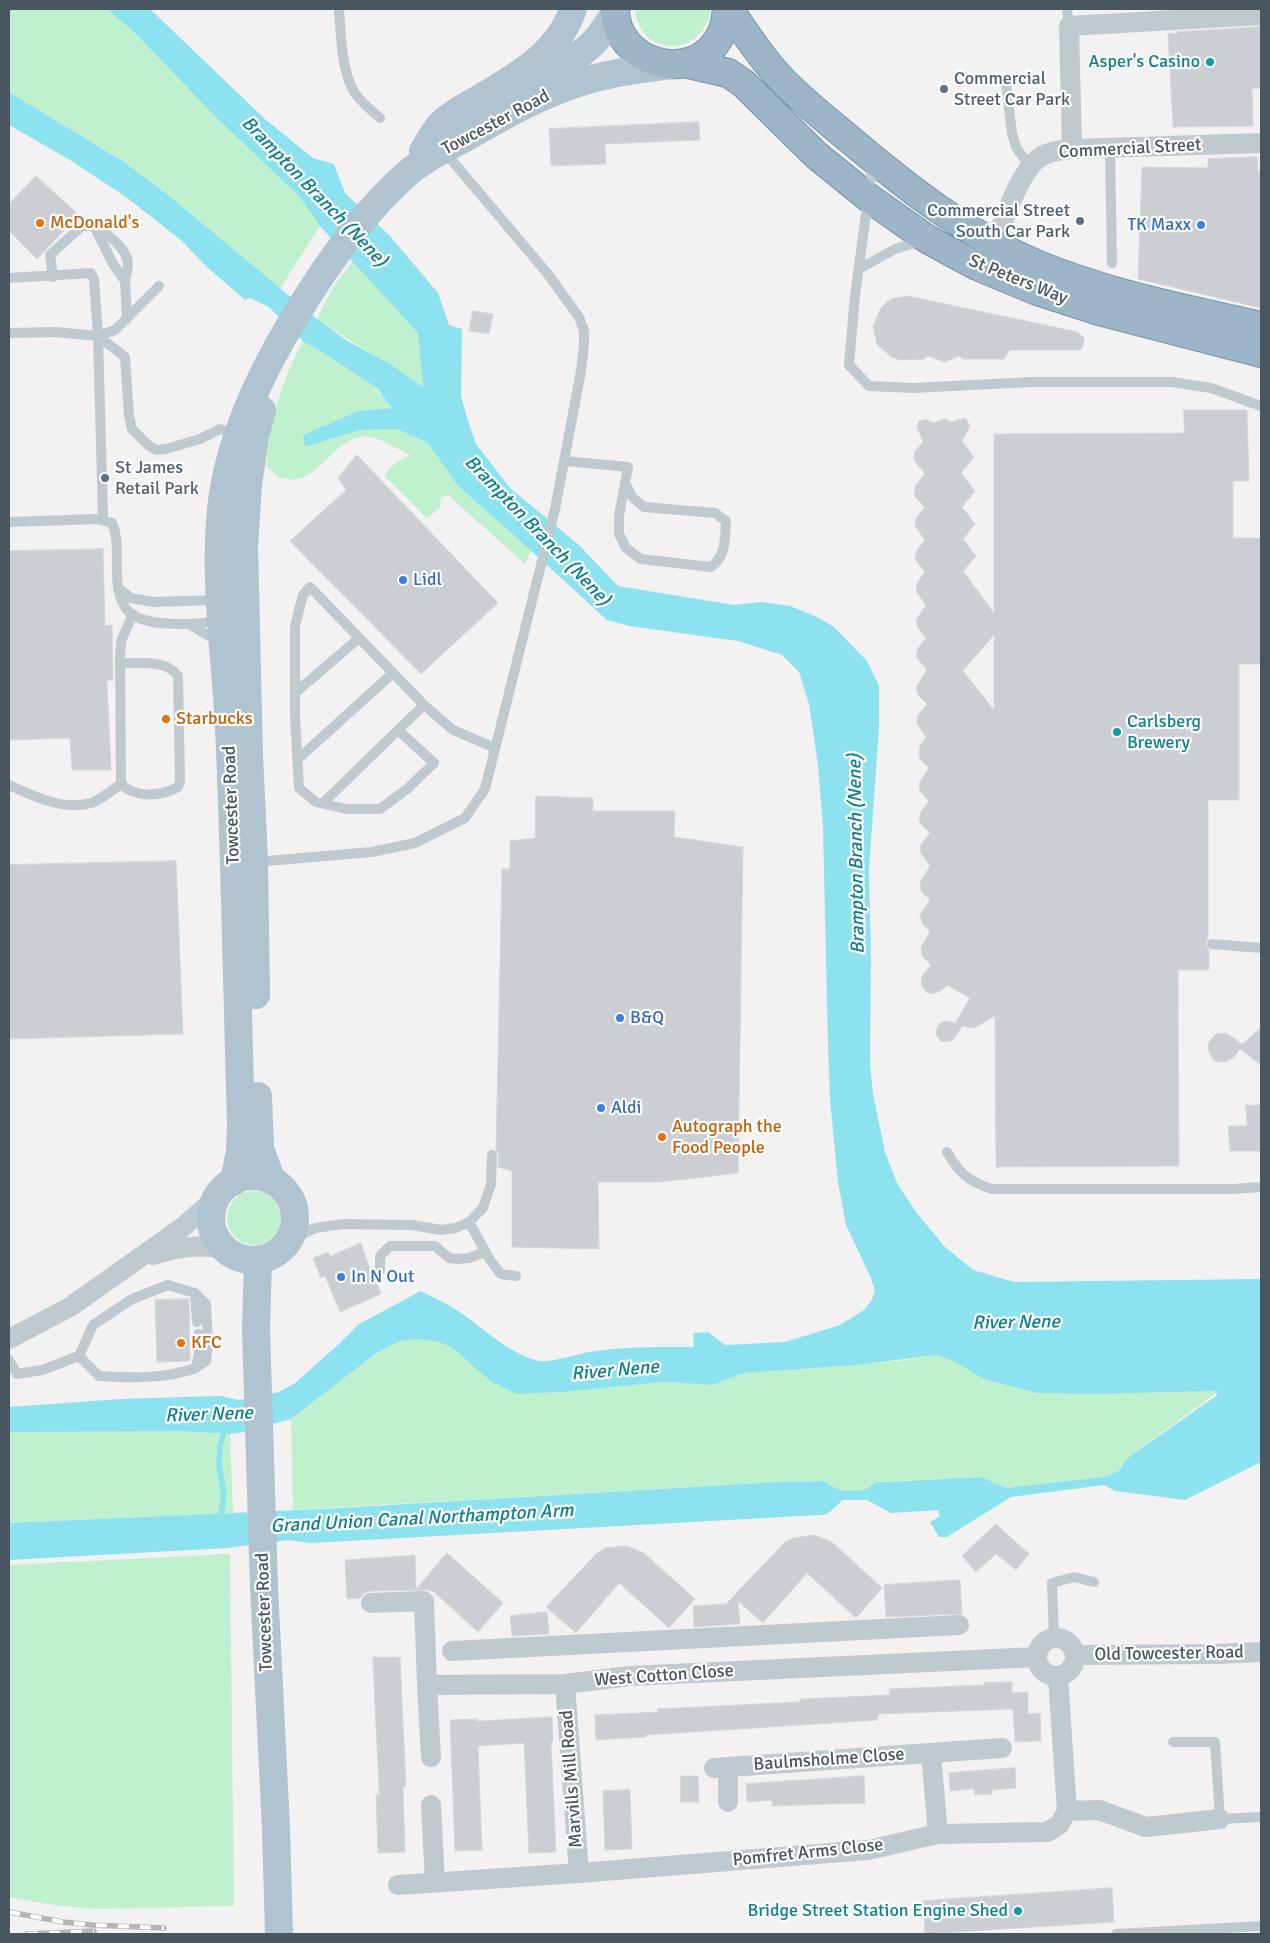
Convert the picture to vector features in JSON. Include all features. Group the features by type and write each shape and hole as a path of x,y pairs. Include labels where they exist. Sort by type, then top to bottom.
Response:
{"highway":[{"path":"678,64 698,58 713,47 725,26 728,9"},
{"name":"St Peters Way","path":"728,9 760,55 783,81 873,159 953,219 994,245 1037,264 1116,292 1261,326"},
{"name":"St Peters Way","path":"614,11 621,35 630,47 642,57 657,63 678,64 728,73 743,83 816,155 869,198 927,239 977,266 1037,291 1099,311 1254,353"}],"main road":[{"path":"426,157 440,126 453,114 525,72 558,40 570,20 573,9"},
{"name":"Towcester Road","path":"226,1189 240,1151 244,862 248,754 231,606 219,548 224,493 237,434 276,348 317,280 379,201 426,157 444,134 565,65 595,41 614,11"},
{"name":"Towcester Road","path":"426,157 521,106 552,92 591,79 678,64"},
{"name":"Towcester Road","path":"272,1181 260,1148 244,862 229,723 231,606 244,546 248,485 255,436 276,348"},
{"path":"242,1177 262,1177 272,1181 287,1193 295,1210 294,1230 283,1248 270,1257 258,1260 246,1259 234,1255 225,1249 214,1232 212,1220 214,1204 226,1189 242,1177"},
{"name":"Towcester Road","path":"258,1260 256,1329 279,1934"}],"street":[{"path":"1072,150 1068,17 1261,15"},
{"name":"Commercial Street","path":"1029,166 1049,153 1072,150 1261,143"},
{"path":"994,245 1022,177 1029,166"},
{"path":"9,1339 70,1307 183,1227 226,1189"},
{"path":"137,1260 179,1247 206,1246 225,1249"},
{"path":"371,1604 424,1601 430,1757"},
{"path":"452,1651 959,1625"},
{"path":"1054,1638 1068,1642 1076,1655 1076,1662 1068,1674 1058,1677 1045,1674 1039,1667 1037,1657 1041,1645 1054,1638"},
{"path":"622,1642 630,1676"},
{"name":"Old Towcester Road","path":"1076,1655 1261,1652"},
{"name":"West Cotton Close","path":"427,1685 565,1684 630,1676 1037,1657"},
{"path":"1058,1677 1067,1811 1099,1810 1146,1827 1220,1819"},
{"name":"Marvills Mill Road","path":"565,1684 580,1873"},
{"name":"Baulmsholme Close","path":"728,1802 721,1767 1002,1748"},
{"path":"931,1754 938,1834"},
{"path":"431,1805 435,1882"},
{"name":"Pomfret Arms Close","path":"398,1885 580,1873 868,1850 938,1834 1046,1832 1059,1825 1067,1811"}],"lane":[{"path":"340,9 344,57 353,90 364,104 380,118"},
{"path":"1006,84 1012,133 1016,147 1029,166"},
{"path":"1101,149 1112,263"},
{"path":"244,862 372,852 415,843 465,818 484,789 495,748 555,509 581,371 584,331 579,317 547,273 426,157"},
{"path":"873,159 849,365 869,386 913,388 1032,382 1172,382 1211,388 1261,406"},
{"path":"52,277 50,256 82,226 94,226 108,235 125,252 128,264 125,281 127,319"},
{"path":"94,226 113,264 125,281"},
{"path":"859,269 895,249 927,239"},
{"path":"9,278 52,277 91,273 94,280 98,336 103,519"},
{"path":"9,333 56,332 98,336 115,330 159,286"},
{"path":"98,336 125,357 129,415 132,429 148,445 156,450 166,450 200,439 220,429 237,434"},
{"path":"565,460 628,468 619,516 619,534 626,548 641,559 711,566 720,560 725,543 726,521 715,513 644,507 633,498 626,485"},
{"path":"9,522 103,519 112,523 117,534 118,588 122,601 129,611 153,622 202,624 231,606"},
{"path":"398,730 434,763 407,789 380,809 346,810 316,802 299,788 295,693 295,626 304,595 310,587 424,705 453,730 495,748"},
{"path":"118,588 131,598 153,602 231,606"},
{"path":"120,663 163,664 174,670 178,676 178,787 168,792 154,794 127,791 121,784 120,663 122,641 134,614"},
{"path":"188,623 214,639 229,723"},
{"path":"295,693 359,638"},
{"path":"298,759 392,674"},
{"path":"323,804 424,705"},
{"path":"9,785 38,798 57,803 81,804 92,803 121,784"},
{"path":"1212,944 1261,948"},
{"path":"947,1152 964,1176 976,1184 992,1189 1233,1189 1261,1187"},
{"path":"289,1241 315,1228 343,1224 412,1225 441,1230 456,1228 469,1222 483,1208 491,1184 492,1155"},
{"path":"469,1222 501,1274 516,1276"},
{"path":"380,1271 380,1256 390,1246 435,1246 449,1258 457,1259 469,1258 486,1252"},
{"path":"9,1360 18,1374 42,1370 79,1356 92,1325 132,1299 168,1284 195,1293 206,1304 208,1343 206,1361 196,1368 178,1374 124,1378 99,1376 79,1356"},
{"path":"195,1293 197,1322"},
{"path":"196,1368 199,1353 198,1334"},
{"path":"1054,1638 1052,1583 1074,1577 1094,1582"},
{"path":"1173,1742 1215,1742 1220,1819 1261,1817"},
{"path":"1116,1934 1261,1926"}],"green space":[{"path":"9,9 107,9 135,33 299,196 320,226 280,289 168,195 124,162 9,92"},
{"path":"635,9 711,10 705,26 696,37 684,44 671,46 658,43 647,36 639,25"},
{"path":"353,261 419,333 423,387 317,319 333,287"},
{"path":"303,341 374,386 393,408 358,411 303,435 306,447 360,430 397,429 428,443 458,486 531,550 525,564 448,495 441,498 440,508 427,518 385,476 393,466 410,455 375,438 363,437 353,439 334,452 308,475 298,479 279,478 266,466 273,417 283,386"},
{"path":"254,1191 264,1193 273,1199 279,1208 281,1218 279,1228 273,1237 264,1243 254,1245 244,1243 235,1237 229,1228 227,1218 229,1208 235,1199 244,1193"},
{"path":"415,1339 436,1341 451,1347 467,1361 517,1394 563,1392 664,1382 712,1385 744,1373 898,1361 937,1355 1036,1393 1097,1394 1219,1391 1126,1459 1119,1471 1104,1477 1006,1488 982,1477 876,1482 865,1490 841,1491 823,1481 777,1482 293,1510 291,1419 378,1352 398,1342"},
{"path":"178,1431 230,1434 233,1513 9,1523 9,1432"},
{"path":"230,1554 234,1906 96,1909 54,1905 9,1897 9,1565"}],"water":[{"path":"107,9 150,9 266,120 313,158 334,164 345,193 390,236 438,293 449,325 462,329 461,396 476,444 510,488 579,545 618,586 734,605 761,602 790,606 815,616 834,627 867,661 879,686 879,727 869,869 871,960 870,1064 873,1094 885,1152 897,1183 916,1212 944,1246 973,1270 1014,1282 1261,1279 1261,1462 1185,1500 1115,1491 1104,1485 1011,1497 947,1537 939,1537 930,1522 940,1516 938,1510 891,1513 867,1500 843,1500 827,1514 820,1515 310,1543 288,1540 227,1548 9,1560 9,1523 322,1509 777,1482 823,1481 841,1491 865,1490 876,1482 982,1477 1006,1488 1104,1477 1119,1471 1126,1459 1216,1396 1218,1391 1097,1394 1036,1393 984,1379 957,1363 937,1355 856,1365 744,1373 712,1385 664,1382 563,1392 517,1394 492,1382 451,1347 436,1341 415,1339 398,1342 378,1352 291,1419 239,1433 178,1431 9,1432 9,1407 121,1399 182,1397 221,1396 238,1400 279,1392 295,1383 359,1324 421,1291 454,1308 516,1352 539,1361 544,1361 607,1349 694,1347 693,1333 708,1332 725,1345 785,1342 840,1325 864,1310 872,1300 875,1291 871,1278 846,1225 838,1182 830,1099 823,827 818,766 809,704 799,672 782,655 738,641 629,626 607,620 458,486 428,443 397,429 360,430 305,447 303,435 358,411 392,408 377,388 303,341 269,307 250,298 245,300 207,267 182,241 126,197 70,160 9,125 9,92 124,162 168,195 317,319 349,342 390,364 423,387 418,333 320,226 299,196 216,117 135,33"}],"building":[{"name":"Asper's Casino","path":"1261,27 1261,88 1252,89 1253,126 1173,127 1168,33 1177,34 1177,32"},
{"path":"699,122 700,140 605,144 606,164 551,166 549,129"},
{"name":"TK Maxx","path":"1257,157 1258,171 1261,171 1261,308 1138,279 1142,167 1208,168 1208,159"},
{"name":"McDonald's","path":"36,176 79,215 37,259 9,231 9,204"},
{"path":"908,296 1078,332 1084,338 1084,342 1081,350 1010,350 1004,359 963,359 959,356 945,362 928,356 924,359 900,360 891,357 877,344 873,327 880,309 887,302 894,298"},
{"path":"473,311 493,314 489,334 469,331"},
{"name":"Carlsberg Brewery","path":"1184,410 1247,410 1249,481 1233,481 1233,538 1261,538 1261,664 1239,664 1239,800 1208,800 1208,938 1205,944 1209,950 1209,970 1178,970 1179,1166 996,1167 995,1016 974,1028 962,1026 953,1040 941,1041 936,1035 938,1025 945,1021 955,1023 970,998 947,985 941,991 932,994 926,992 921,984 922,976 931,965 922,956 921,947 930,932 922,923 920,915 930,900 921,891 920,882 930,866 920,852 921,844 930,833 919,820 921,811 929,801 920,791 919,783 929,768 920,759 920,746 926,737 917,724 918,715 927,704 918,695 916,687 927,670 916,657 918,648 926,638 918,628 916,620 926,605 916,591 917,583 925,572 915,559 917,550 925,540 915,526 916,518 925,507 914,494 916,485 925,474 914,460 915,451 923,442 917,427 919,421 926,419 933,423 945,419 951,422 965,418 969,424 969,428 962,441 974,457 961,473 975,491 962,507 975,524 963,539 976,556 963,571 994,613 994,434 1184,433","holes":["994,635 994,710 963,671"]},
{"name":"Lidl","path":"357,455 498,603 421,674 290,541 346,490 338,478"},
{"path":"103,549 105,626 112,625 113,680 107,681 111,770 72,770 70,738 9,740 9,551"},
{"name":"B&Q","path":"536,796 593,798 593,811 675,811 674,837 743,847 738,1173 660,1182 598,1182 599,1249 512,1247 512,1171 498,1167 499,1155 496,1150 502,869 510,869 510,841 535,838"},
{"path":"176,861 183,1034 9,1039 9,865"},
{"path":"1261,1028 1261,1065 1240,1049 1233,1058 1225,1062 1215,1061 1210,1055 1209,1042 1216,1034 1226,1033 1242,1044"},
{"path":"1246,1105 1261,1105 1261,1151 1230,1151 1228,1126 1247,1126"},
{"name":"In N Out","path":"361,1243 374,1281 376,1281 381,1294 340,1312 325,1276 321,1278 313,1258 328,1252 330,1256"},
{"path":"189,1299 190,1361 157,1362 155,1300"},
{"path":"996,1524 1029,1554 1016,1570 996,1554 976,1572 962,1556"},
{"path":"815,1535 832,1542 882,1588 856,1618 807,1573 763,1623 738,1601 740,1624 694,1627 693,1606 726,1604 785,1542 794,1538"},
{"path":"627,1546 644,1553 695,1599 669,1628 619,1583 576,1633 546,1607 597,1553 606,1548"},
{"path":"447,1553 503,1603 478,1632 434,1592 429,1590 371,1591 364,1593 360,1598 347,1599 345,1560 415,1555 416,1589"},
{"path":"960,1580 962,1614 886,1617 884,1585"},
{"path":"547,1612 549,1634 512,1636 510,1616"},
{"path":"373,1657 400,1657 406,1786 403,1786 405,1852 378,1853 376,1794 379,1794"},
{"path":"1012,1682 1012,1693 1028,1692 1028,1714 1040,1713 1041,1741 1015,1742 1013,1709 878,1714 878,1720 596,1740 595,1715 658,1712 657,1709 800,1702 800,1699 890,1695 889,1689"},
{"path":"552,1717 553,1742 551,1742 556,1852 529,1853 524,1743 478,1746 482,1850 455,1851 450,1720 477,1719 477,1721"},
{"path":"1015,1768 1016,1788 992,1790 992,1794 975,1795 974,1789 950,1791 949,1773"},
{"path":"681,1776 698,1776 699,1802 681,1802"},
{"path":"864,1776 865,1803 772,1806 772,1800 747,1802 746,1784"},
{"path":"630,1790 632,1849 605,1850 603,1791"},
{"name":"Bridge Street Station Engine Shed","path":"1112,1888 1114,1922 925,1934 923,1901"}],"waterway":[{"name":"River Nene","path":"220,1521 224,1495 219,1465 220,1445 226,1427"}],"railway":[{"path":"9,1912 63,1922 92,1925 164,1928"},
{"path":"27,1934 94,1931"}],"place":[{"name":"Asper's Casino","path":"1210,62"},
{"name":"Commercial Street Car Park","path":"944,89"},
{"name":"Commercial Street South Car Park","path":"1080,221"},
{"name":"McDonald's","path":"40,223"},
{"name":"TK Maxx","path":"1201,225"},
{"name":"St James Retail Park","path":"105,478"},
{"name":"Lidl","path":"403,580"},
{"name":"Starbucks","path":"166,719"},
{"name":"Carlsberg Brewery","path":"1117,732"},
{"name":"B&Q","path":"620,1018"},
{"name":"Aldi","path":"601,1108"},
{"name":"Autograph the Food People","path":"662,1137"},
{"name":"In N Out","path":"341,1277"},
{"name":"KFC","path":"181,1343"},
{"name":"Bridge Street Station Engine Shed","path":"1018,1911"}],"water label":[{"name":"Brampton Branch (Nene)","path":"314,192"},
{"name":"Brampton Branch (Nene)","path":"537,531"},
{"name":"Brampton Branch (Nene)","path":"857,854"},
{"name":"Grand Union Canal Northampton Arm","path":"422,1519"}]}
